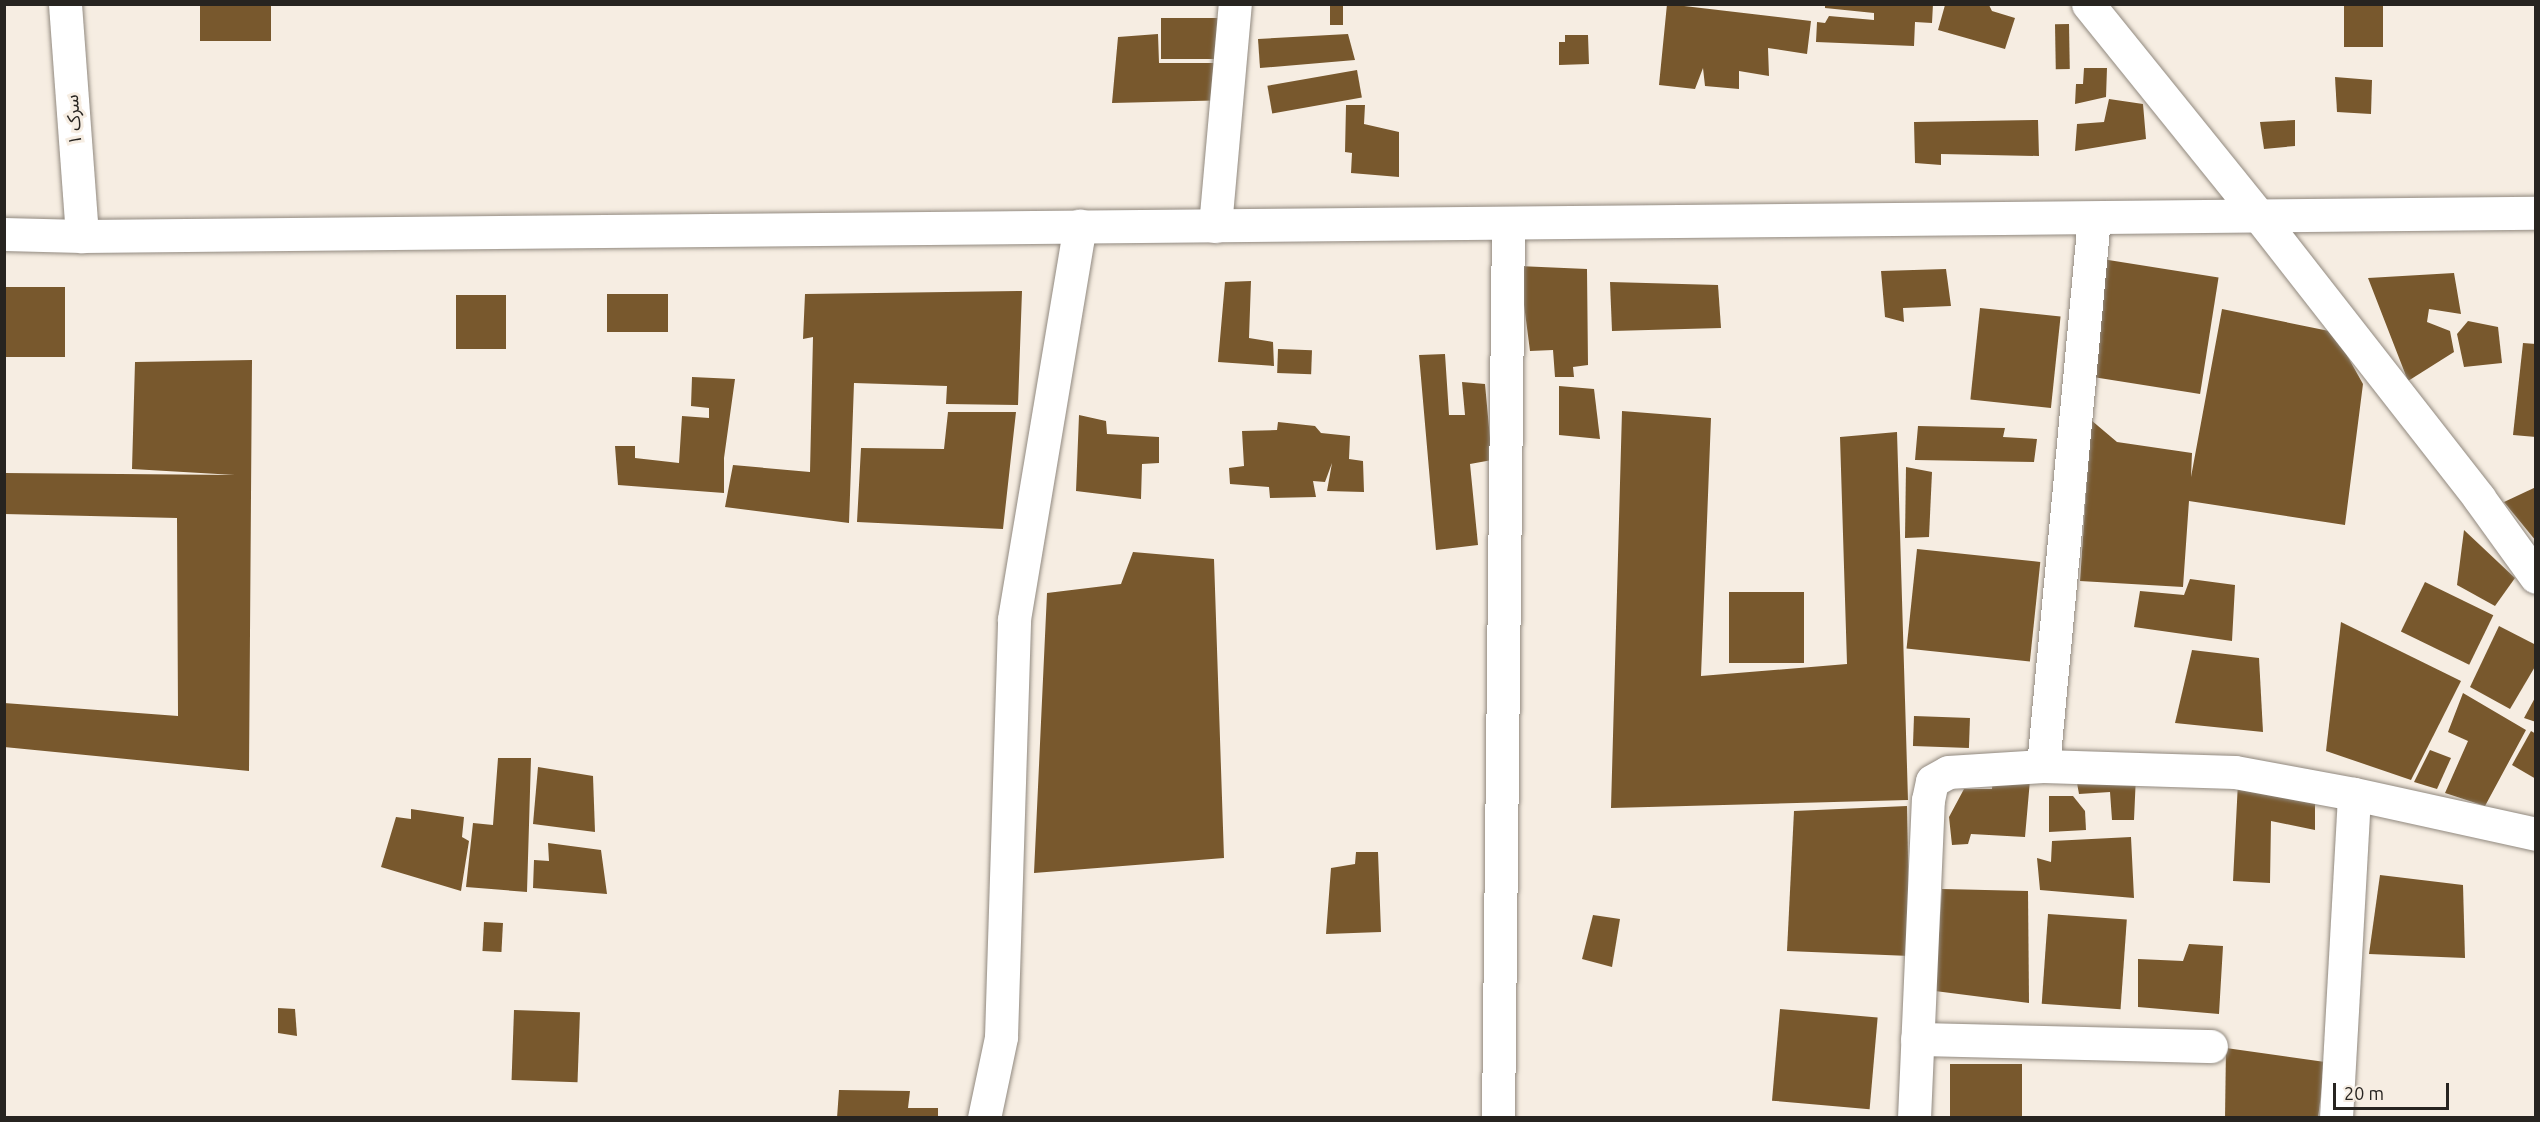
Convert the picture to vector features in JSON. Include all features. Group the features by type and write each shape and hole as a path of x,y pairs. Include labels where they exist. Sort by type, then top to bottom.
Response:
{"street":[{"name":"سرک ۱","path":"65,4 82,236"},
{"path":"1215,226 1235,4"},
{"path":"2088,4 2259,216 2479,498 2535,577"},
{"path":"4,234 82,236 2535,213"},
{"path":"2043,766 2094,218"},
{"path":"1498,1118 1508,223"},
{"path":"984,1118 1001,1037 1014,619 1080,226"},
{"path":"1914,1118 1928,800 1932,781 1948,772 2043,766 2235,772 2354,794 2535,834"},
{"path":"2336,1118 2354,794"},
{"path":"1917,1039 2211,1046"}],"building":[{"path":"200,4 271,4 271,41 200,41"},
{"path":"1330,4 1343,4 1343,25 1330,25"},
{"path":"1667,4 1811,21 1807,54 1768,48 1769,76 1739,71 1739,89 1705,86 1703,68 1695,89 1659,85"},
{"path":"1825,4 1933,4 1932,23 1915,22 1914,46 1816,42 1817,22 1825,23 1829,16 1874,20 1874,13 1825,8"},
{"path":"2344,4 2383,4 2383,47 2344,47"},
{"path":"1945,5 1989,5 1992,11 2015,18 2005,49 1938,30"},
{"path":"1161,18 1231,18 1231,59 1161,59"},
{"path":"2055,24 2069,24 2070,69 2056,69"},
{"path":"1158,34 1159,63 1227,63 1234,100 1112,103 1118,37"},
{"path":"1348,34 1355,60 1260,68 1258,39"},
{"path":"1565,35 1588,35 1589,64 1559,65 1559,42 1565,42"},
{"path":"2084,68 2107,68 2106,97 2075,104 2076,84 2083,84"},
{"path":"1357,70 1362,98 1272,113 1267,86"},
{"path":"2335,77 2372,80 2371,114 2337,112"},
{"path":"2109,99 2143,104 2146,139 2075,151 2077,124 2104,122"},
{"path":"1346,105 1365,105 1364,124 1399,132 1399,177 1351,173 1352,153 1345,152"},
{"path":"2038,120 2039,156 1941,154 1941,165 1915,163 1914,122"},
{"path":"2295,120 2295,146 2264,149 2260,122"},
{"path":"2102,259 2219,277 2200,394 2084,376"},
{"path":"1519,266 1587,269 1588,365 1573,367 1574,377 1555,377 1553,350 1530,351"},
{"path":"1946,269 1951,306 1903,308 1904,322 1885,317 1881,271"},
{"path":"2454,273 2461,314 2429,309 2427,322 2450,331 2454,352 2408,381 2368,278"},
{"path":"1251,281 1249,338 1273,342 1274,366 1218,362 1225,282"},
{"path":"1610,282 1718,285 1721,328 1612,331"},
{"path":"4,287 65,287 65,357 4,357"},
{"path":"1022,291 1018,405 946,404 947,386 854,383 849,523 725,507 733,465 810,472 813,337 803,339 805,294"},
{"path":"607,294 668,294 668,332 607,332"},
{"path":"456,295 506,295 506,349 456,349"},
{"path":"1980,308 2061,316 2051,408 1970,399"},
{"path":"2222,309 2334,332 2363,384 2345,525 2189,501 2183,587 2080,581 2091,420 2117,442 2192,453 2191,477"},
{"path":"2468,321 2498,327 2502,363 2464,367 2457,334"},
{"path":"2523,343 2536,344 2536,437 2513,435"},
{"path":"1278,349 1312,350 1311,374 1277,373"},
{"path":"1445,354 1449,415 1465,415 1462,382 1485,384 1492,460 1470,464 1478,545 1436,550 1419,355"},
{"path":"252,360 249,771 4,747 4,703 178,716 177,518 4,514 4,473 235,475 132,469 135,362"},
{"path":"692,377 735,379 724,458 724,493 618,485 615,446 635,446 635,458 679,463 682,416 709,418 709,408 691,406"},
{"path":"1559,386 1594,389 1600,439 1559,435"},
{"path":"1622,411 1711,418 1701,676 1847,664 1840,437 1897,432 1908,800 1611,808"},
{"path":"948,412 1016,412 1003,529 857,522 861,448 944,449"},
{"path":"1079,415 1106,421 1107,434 1159,437 1159,463 1142,464 1141,499 1076,491"},
{"path":"1278,422 1315,426 1321,433 1350,436 1349,459 1363,461 1364,492 1327,491 1332,463 1325,482 1313,481 1316,497 1270,498 1269,487 1230,484 1229,468 1244,466 1242,431 1277,430"},
{"path":"1918,426 2005,428 2003,437 2037,439 2034,462 1915,460"},
{"path":"1906,467 1932,472 1929,537 1905,538"},
{"path":"2536,487 2536,541 2504,502"},
{"path":"2464,530 2515,578 2495,606 2457,585"},
{"path":"1917,549 2040,562 2030,661 1907,648"},
{"path":"1133,552 1214,559 1224,858 1034,873 1047,593 1121,584"},
{"path":"2190,579 2235,585 2232,641 2134,627 2140,591 2184,595"},
{"path":"2425,582 2493,615 2469,665 2401,631"},
{"path":"1729,592 1804,592 1804,663 1729,663"},
{"path":"2341,622 2461,681 2411,780 2326,751"},
{"path":"2499,626 2536,645 2536,665 2510,709 2470,687"},
{"path":"2192,650 2259,658 2263,732 2175,723"},
{"path":"2463,693 2526,730 2485,806 2445,793 2468,741 2448,732"},
{"path":"2536,696 2536,722 2524,718"},
{"path":"1914,716 1970,718 1969,748 1913,746"},
{"path":"2531,731 2536,734 2536,779 2512,765"},
{"path":"2430,750 2451,758 2437,789 2414,782"},
{"path":"498,758 531,758 527,892 466,887 473,823 493,825"},
{"path":"538,767 593,776 595,832 533,824"},
{"path":"2136,775 2134,820 2112,820 2110,792 2079,794 2077,783"},
{"path":"1993,778 2030,780 2025,837 1971,834 1968,844 1952,845 1949,817 1964,789 1992,789"},
{"path":"2238,782 2315,796 2315,830 2271,821 2270,883 2233,881"},
{"path":"2049,796 2073,796 2085,811 2086,830 2049,832"},
{"path":"1907,806 1910,956 1787,951 1794,811"},
{"path":"411,809 464,817 462,837 469,841 461,891 381,867 396,817 411,819"},
{"path":"2131,837 2134,898 2040,890 2037,858 2051,862 2052,841"},
{"path":"548,843 601,850 607,894 533,888 534,860 549,861"},
{"path":"1356,852 1378,852 1381,932 1326,934 1331,868 1355,864"},
{"path":"2380,875 2463,885 2465,958 2369,954"},
{"path":"1942,889 2028,891 2029,1003 1935,991"},
{"path":"2048,914 2127,920 2121,1009 2042,1004"},
{"path":"1593,915 1620,919 1612,967 1582,959"},
{"path":"484,922 503,923 501,952 482,951"},
{"path":"2189,944 2223,946 2219,1014 2138,1007 2138,959 2183,961"},
{"path":"278,1008 295,1009 297,1036 278,1033"},
{"path":"1780,1009 1878,1018 1870,1109 1772,1101"},
{"path":"514,1010 580,1012 578,1082 512,1080"},
{"path":"2226,1048 2325,1062 2318,1118 2225,1118"},
{"path":"1950,1064 2022,1064 2022,1118 1950,1118"},
{"path":"839,1090 910,1091 908,1108 938,1108 938,1118 837,1118"}]}
